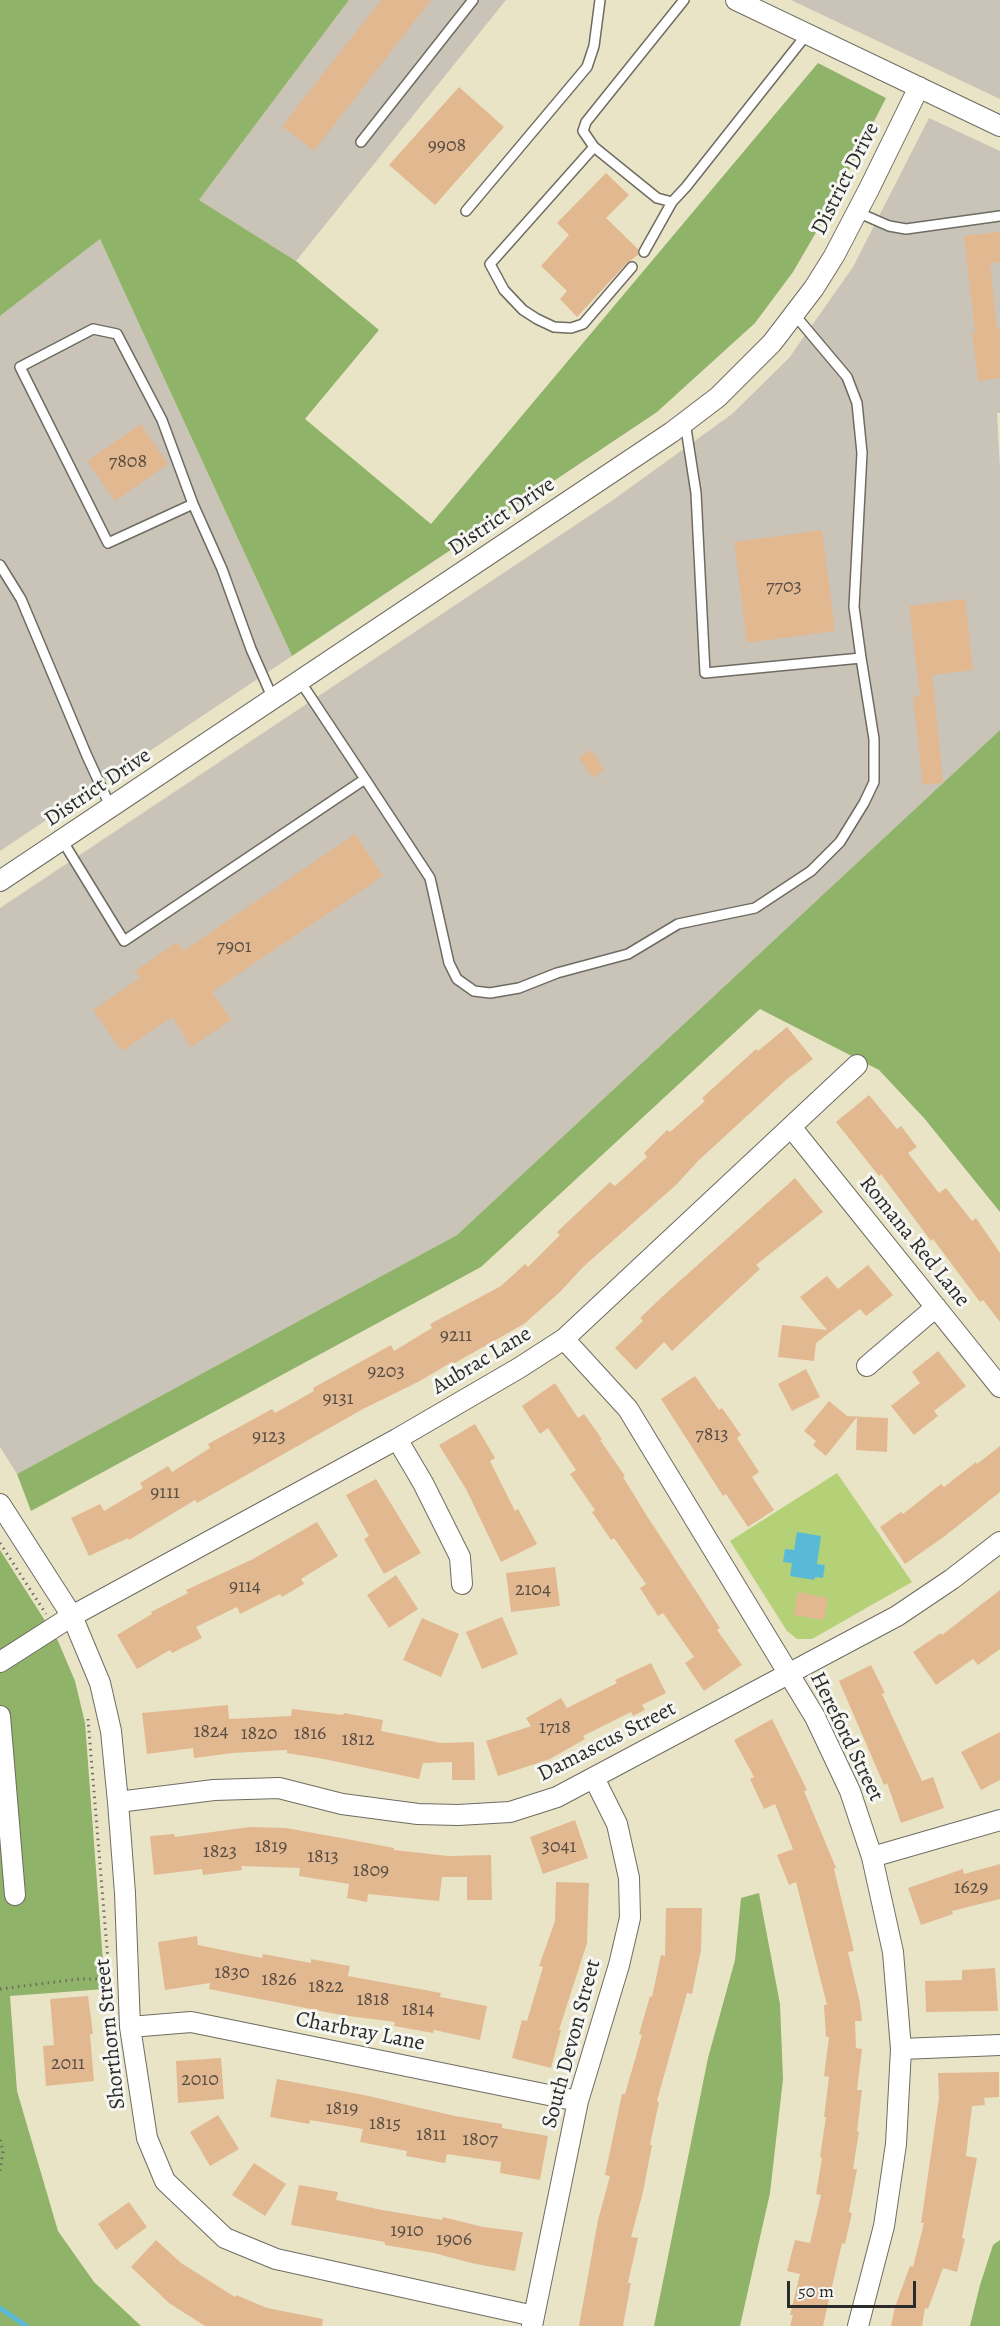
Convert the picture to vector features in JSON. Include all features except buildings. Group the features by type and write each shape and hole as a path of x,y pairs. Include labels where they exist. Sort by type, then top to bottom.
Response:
{"street":[{"path":"736,0 1000,126"},
{"name":"District Drive","path":"0,881 685,422 718,397 752,365 794,314 834,256 919,87"},
{"name":"Aubrac Lane","path":"0,1662 72,1616 397,1438 519,1368 564,1339 857,1065"},
{"name":"Romana Red Lane","path":"791,1127 1000,1387"},
{"path":"867,1366 936,1307"},
{"name":"Hereford Street","path":"564,1339 628,1409 815,1717 850,1791 872,1857 893,1952 901,2049 896,2144 885,2215 858,2326"},
{"path":"397,1438 460,1557 462,1584"},
{"name":"Shorthorn Street","path":"0,1504 72,1616 100,1683 111,1731 118,1802 125,1893 130,2026 147,2138 165,2181 225,2238 276,2259 533,2321"},
{"name":"Damascus Street","path":"118,1802 214,1790 279,1788 342,1804 418,1814 458,1815 510,1812 557,1797 897,1616 952,1579 1000,1542"},
{"path":"0,1716 6,1860 15,1895"},
{"name":"South Devon Street","path":"533,2321 579,2101 619,1965 630,1918 629,1878 617,1824 594,1778"},
{"path":"872,1857 1000,1820"},
{"name":"Charbray Lane","path":"130,2026 191,2022 579,2101"},
{"path":"901,2049 1000,2045"}],"lane":[{"path":"361,142 473,0"},
{"path":"466,211 587,67 594,46 600,0"},
{"path":"672,202 657,198 594,147 583,131 586,122 684,0"},
{"path":"644,252 672,202 807,34"},
{"path":"594,147 490,264 504,290 523,310 554,327 571,328 583,324 632,267"},
{"path":"857,212 889,226 906,229 1000,216"},
{"path":"300,681 430,878 449,963 457,979 474,991 490,993 519,988 557,973 628,954 678,924 755,908 818,864 840,842 874,782 874,739 854,607 862,453 857,403 847,377 794,314"},
{"path":"193,504 108,543 20,367 93,329 117,334 162,420 193,504 222,569 251,649 273,699"},
{"path":"685,422 696,493 705,673 861,658"},
{"path":"0,565 21,599 111,808"},
{"path":"62,840 124,941 365,779"}],"path":[{"path":"0,1543 54,1627"},
{"path":"87,1715 108,1962"},
{"path":"0,1989 79,1979 109,1979"},
{"path":"0,2140 3,2151 0,2171"}],"shaded area":[{"path":"349,0 506,0 296,261 199,200"},
{"path":"791,0 1000,0 1000,99"},
{"path":"929,118 1000,151 1000,413 997,413 1000,469 1000,730 457,1235 17,1474 0,1447 0,908 613,500 732,414 789,358 853,267"},
{"path":"100,239 292,656 0,851 0,316"}],"green space":[{"path":"0,0 349,0 199,200 296,261 379,330 305,419 431,524 818,63 886,98 825,217 793,272 755,323 657,412 292,656 100,239 0,316"},
{"path":"1000,730 1000,1212 924,1118 879,1070 760,1009 481,1267 31,1511 17,1474 457,1235"},
{"path":"837,1473 912,1582 812,1639 797,1639 787,1631 730,1541"},
{"path":"0,1550 58,1641 75,1681 85,1723 105,1989 10,1996 17,2091 58,2231 94,2282 141,2326 0,2326"},
{"path":"759,1893 780,2004 783,2079 770,2193 740,2326 654,2326 708,2058 735,1960 741,1898"},
{"path":"1000,2240 1000,2326 970,2326 993,2245"}],"water":[{"path":"797,1532 821,1536 817,1564 825,1565 823,1578 815,1577 814,1580 790,1576 792,1563 783,1562 785,1549 794,1550"}],"waterway":[{"path":"0,2308 26,2326"}]}
